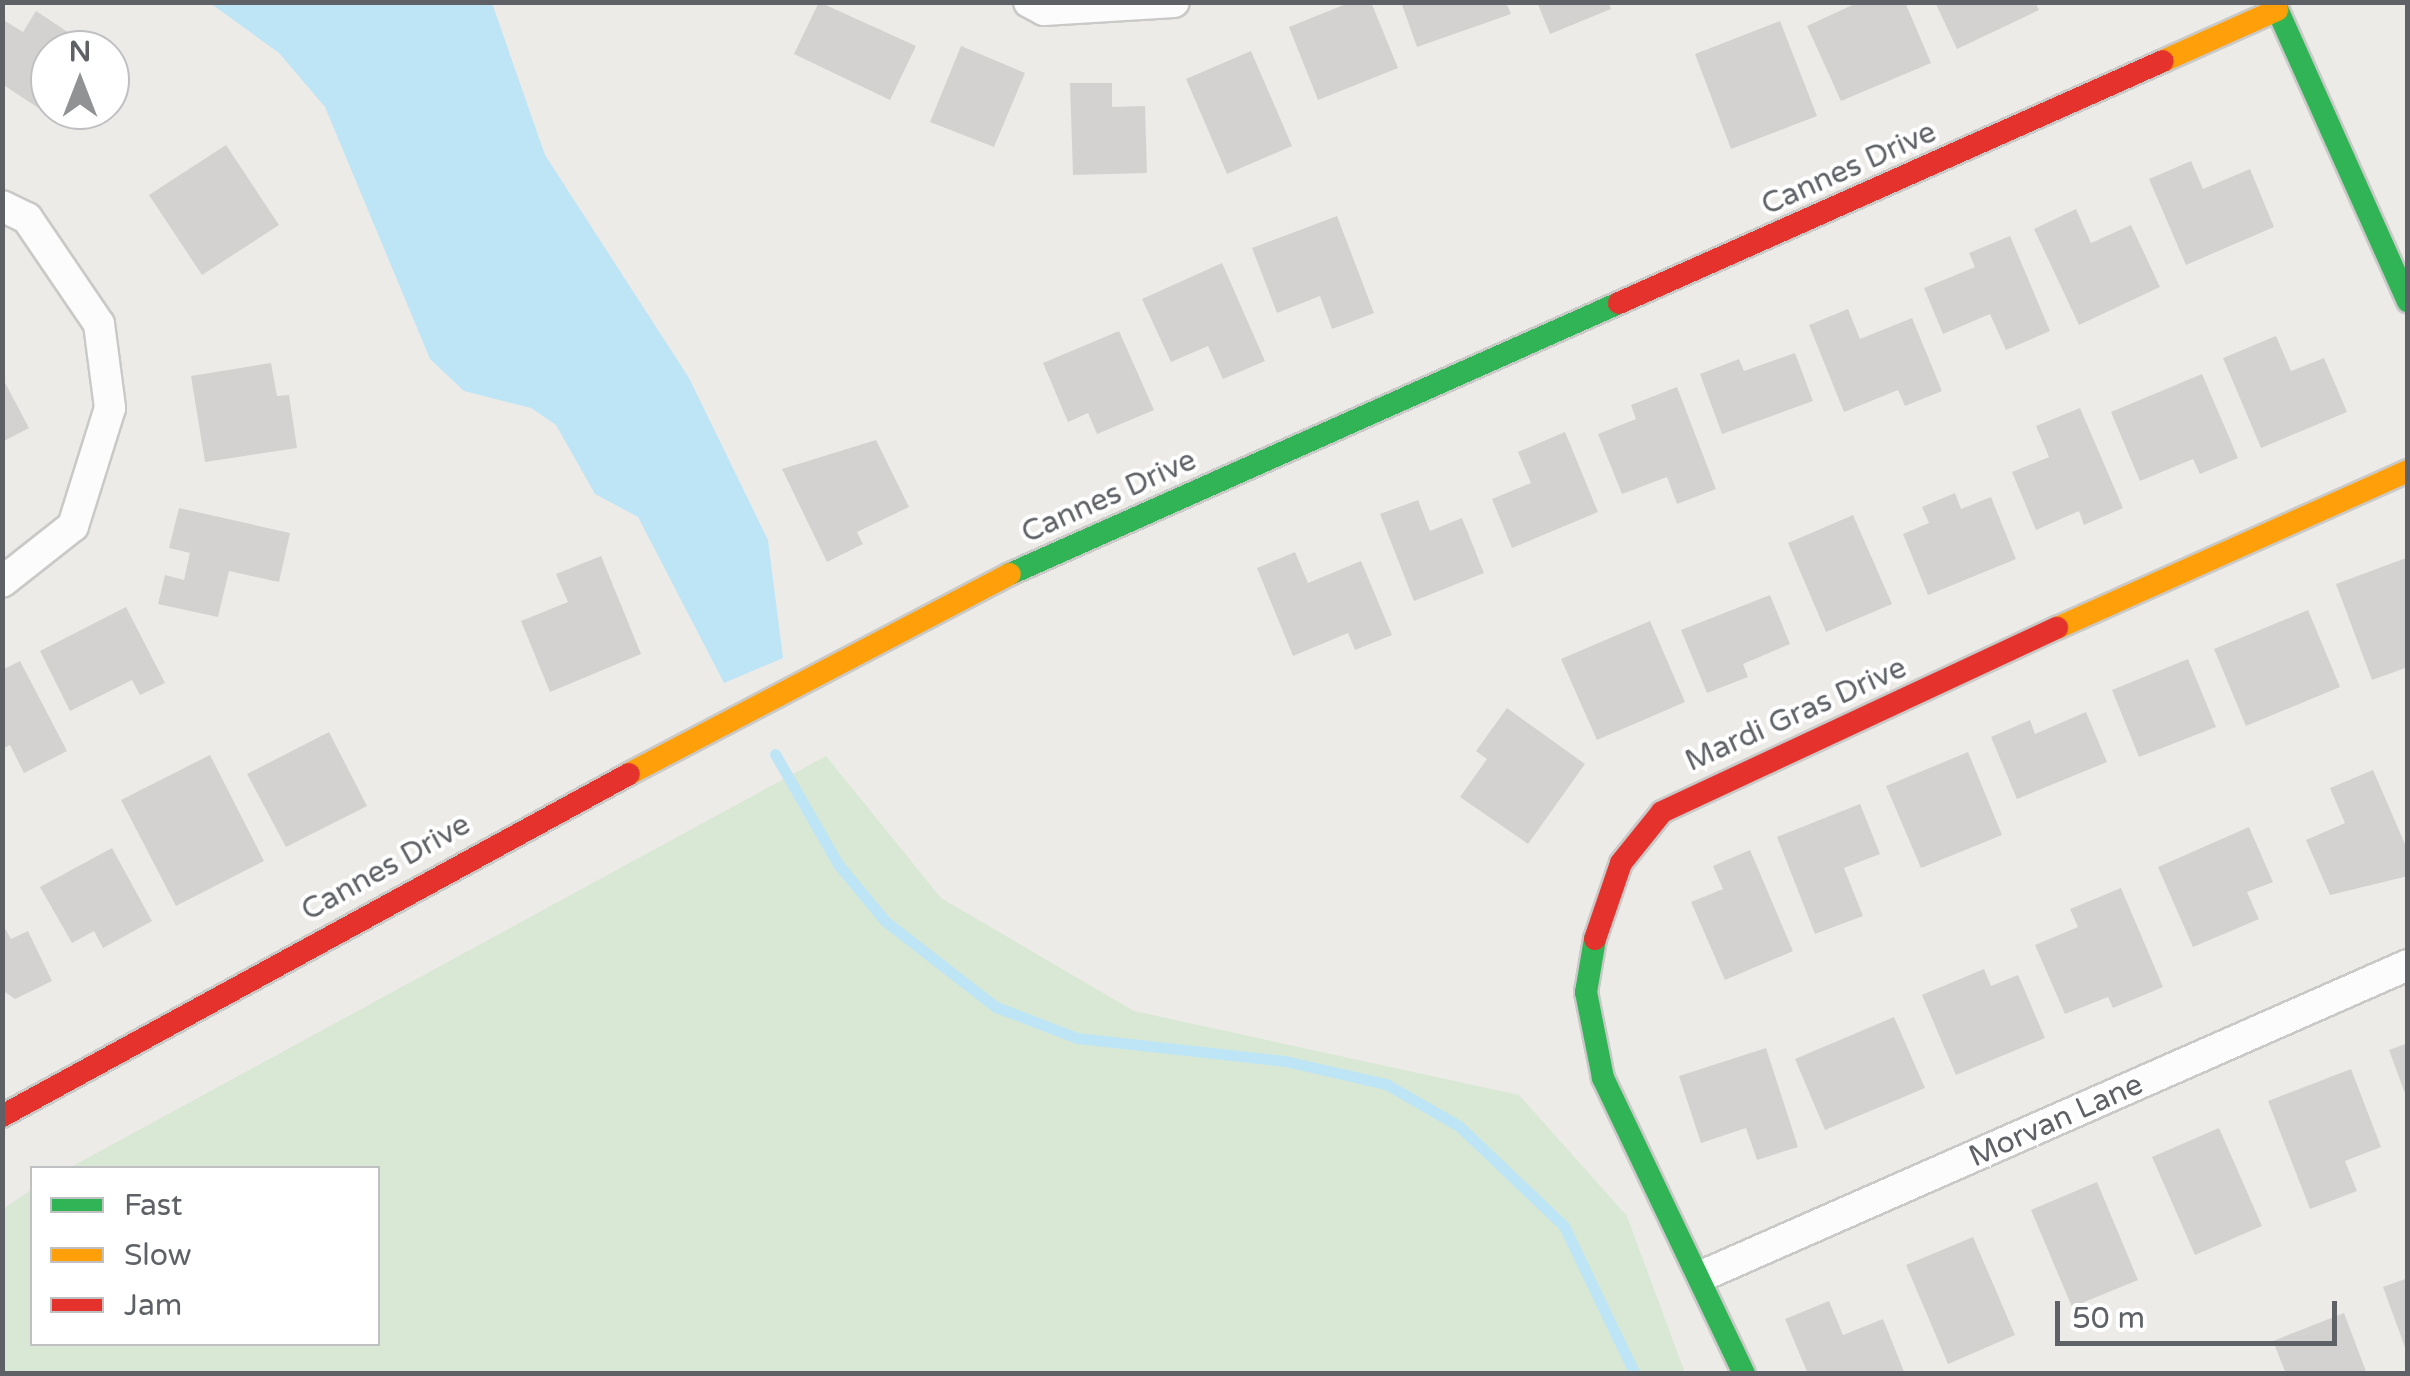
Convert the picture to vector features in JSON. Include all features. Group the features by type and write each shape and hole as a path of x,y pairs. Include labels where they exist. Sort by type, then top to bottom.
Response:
{"street":[{"path":"1030,2 1044,10 1174,2"},
{"path":"2276,6 2408,301"},
{"name":"Cannes Drive","path":"2,1116 929,610 2276,6"},
{"path":"2,206 27,218 99,324 110,408 73,526 2,582"},
{"name":"Mardi Gras Drive","path":"1744,1374 1704,1274 1604,1078 1586,992 1600,909 1621,864 1662,812 1714,780 2408,471"},
{"name":"Morvan Lane","path":"1704,1274 2408,965"}],"green space":[{"path":"826,756 941,898 1134,1011 1519,1095 1627,1216 1685,1373 3,1373 3,1209 30,1190 30,1346 380,1346 380,1166 73,1166"}],"water":[{"path":"210,3 492,3 545,155 689,378 768,540 783,658 724,683 638,517 595,494 556,425 531,408 464,391 430,359 325,107 279,53"}],"building":[{"path":"819,2 916,46 890,100 794,54"},
{"path":"1351,2 1371,2 1398,68 1318,100 1289,27"},
{"path":"1401,2 1506,2 1511,14 1417,47"},
{"path":"1537,2 1609,2 1611,9 1550,34"},
{"path":"1859,2 1905,2 1931,63 1841,101 1807,26"},
{"path":"1935,2 2035,2 2039,10 1957,49"},
{"path":"36,11 65,30 30,30 30,102 2,84 2,19 23,32"},
{"path":"1780,21 1817,116 1731,149 1695,54"},
{"path":"961,46 1025,73 994,147 930,122"},
{"path":"1251,51 1292,146 1227,174 1186,79"},
{"path":"1070,83 1112,83 1112,107 1145,106 1147,173 1073,175"},
{"path":"226,145 279,225 202,275 149,195"},
{"path":"2191,161 2203,189 2250,169 2274,227 2186,265 2149,179"},
{"path":"2076,209 2091,243 2131,225 2160,287 2079,325 2034,229"},
{"path":"1337,216 1374,313 1332,329 1320,296 1277,313 1252,248"},
{"path":"2010,236 2050,331 2006,350 1990,314 1943,334 1924,288 1975,267 1969,253"},
{"path":"1222,263 1265,361 1223,379 1208,346 1171,362 1142,299"},
{"path":"1848,309 1860,339 1912,318 1942,391 1905,406 1898,390 1844,412 1809,325"},
{"path":"1119,331 1154,410 1097,434 1088,413 1068,422 1043,363"},
{"path":"2276,336 2291,371 2324,358 2347,412 2261,448 2223,358"},
{"path":"1795,353 1813,401 1722,434 1700,374 1739,359 1744,371"},
{"path":"271,363 277,396 289,395 297,448 205,462 191,376"},
{"path":"2202,374 2238,458 2200,474 2193,459 2140,481 2111,412"},
{"path":"2,377 29,428 2,442"},
{"path":"1677,387 1716,489 1677,504 1667,477 1622,494 1598,434 1636,419 1631,405"},
{"path":"2080,408 2123,508 2084,525 2079,511 2036,530 2012,472 2049,457 2036,426"},
{"path":"1565,432 1598,512 1512,548 1492,499 1531,483 1518,452"},
{"path":"876,440 909,507 857,532 863,544 827,562 782,469"},
{"path":"1955,493 1961,509 1991,497 2016,559 1928,595 1903,534 1929,523 1922,507"},
{"path":"1418,500 1430,531 1462,518 1484,573 1414,601 1380,514"},
{"path":"179,508 290,533 279,582 229,571 218,617 158,604 165,575 184,580 190,553 169,548"},
{"path":"1853,515 1892,604 1826,632 1788,543"},
{"path":"1295,552 1308,583 1361,561 1392,635 1355,650 1348,633 1293,656 1257,568"},
{"path":"601,556 641,654 550,692 521,621 568,602 556,574"},
{"path":"2406,558 2408,667 2372,680 2336,584"},
{"path":"1770,595 1790,644 1743,664 1748,677 1707,693 1681,630"},
{"path":"126,607 165,683 140,695 132,680 70,711 40,651"},
{"path":"2308,610 2340,687 2246,726 2214,649"},
{"path":"1650,621 1685,702 1597,740 1561,659"},
{"path":"2188,659 2216,727 2139,757 2112,690"},
{"path":"20,661 67,751 24,773 10,745 2,749 2,670"},
{"path":"1507,708 1585,764 1528,844 1460,797 1487,759 1476,751"},
{"path":"2086,712 2107,762 2017,799 1991,737 2030,720 2035,734"},
{"path":"329,732 367,806 286,847 247,774"},
{"path":"1968,752 2002,835 1921,868 1886,786"},
{"path":"210,755 264,861 176,906 121,800"},
{"path":"2373,770 2408,851 2408,876 2330,895 2306,840 2345,823 2330,788"},
{"path":"1860,804 1880,854 1844,868 1863,916 1815,934 1777,837"},
{"path":"2249,827 2273,882 2247,892 2259,919 2193,947 2158,867"},
{"path":"112,848 152,921 103,948 94,931 72,943 40,887"},
{"path":"1750,850 1793,951 1725,980 1691,902 1723,889 1713,866"},
{"path":"2121,888 2163,987 2113,1008 2108,997 2065,1014 2035,945 2078,927 2070,909"},
{"path":"2,923 11,939 28,931 52,981 15,999 2,990"},
{"path":"1984,969 1991,986 2018,975 2045,1038 1956,1075 1922,995"},
{"path":"1894,1017 1925,1088 1825,1130 1795,1059"},
{"path":"2408,1043 2408,1099 2407,1099 2389,1050"},
{"path":"1766,1048 1798,1147 1757,1160 1746,1128 1701,1143 1679,1076"},
{"path":"2351,1069 2381,1147 2345,1161 2357,1191 2310,1209 2268,1101"},
{"path":"2219,1128 2262,1226 2195,1255 2152,1157"},
{"path":"2097,1182 2138,1280 2072,1307 2031,1210"},
{"path":"1973,1237 2015,1335 1948,1364 1906,1265"},
{"path":"2408,1278 2408,1353 2407,1353 2383,1287"},
{"path":"1829,1301 1843,1335 1883,1319 1905,1374 1808,1374 1785,1319"},
{"path":"2344,1313 2367,1374 2286,1374 2273,1341"}],"waterway":[{"path":"775,754 838,864 885,921 996,1007 1077,1038 1285,1061 1386,1084 1459,1126 1564,1226 1635,1374"}],"traffic: fast":[{"path":"2274,2 2408,301"},
{"path":"1010,574 1619,303"},
{"path":"1595,939 1586,992 1603,1078 1744,1374"}],"traffic: slow":[{"path":"2163,61 2277,10"},
{"path":"2057,628 2408,471"},
{"path":"629,774 1010,574"}],"traffic: jam":[{"path":"1619,303 2163,61"},
{"path":"1595,939 1621,863 1662,812 2057,628"},
{"path":"2,1116 629,774"}]}
